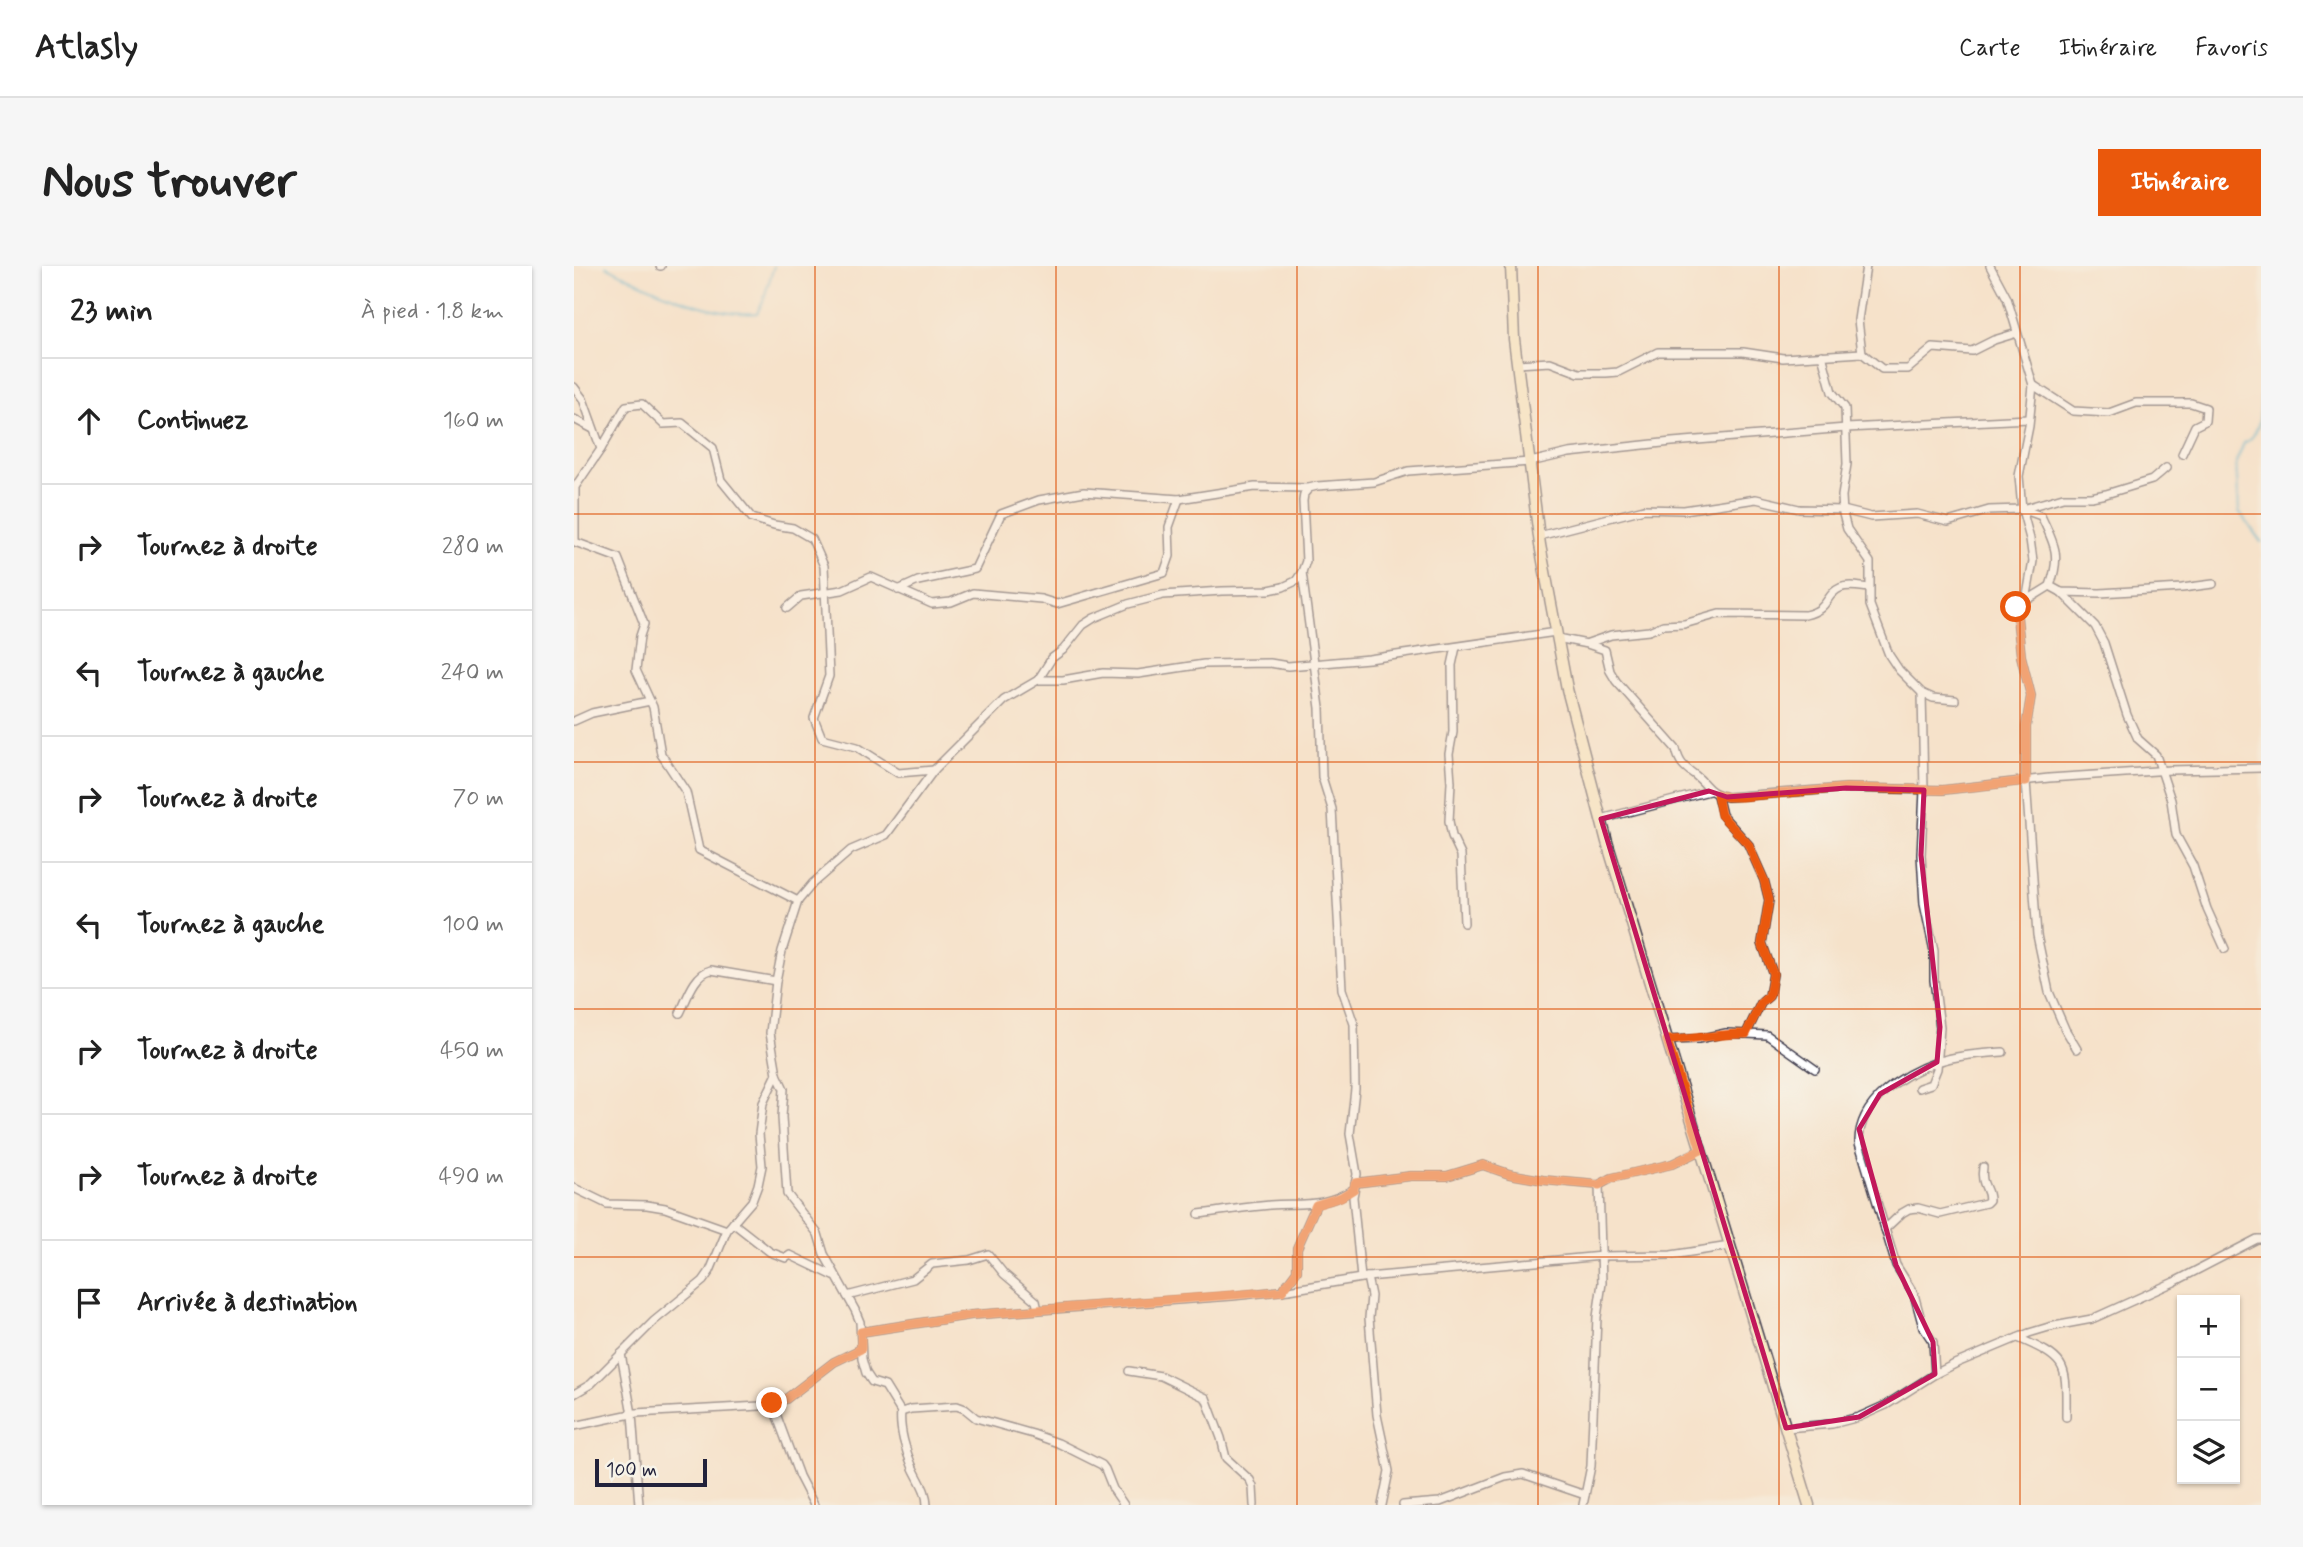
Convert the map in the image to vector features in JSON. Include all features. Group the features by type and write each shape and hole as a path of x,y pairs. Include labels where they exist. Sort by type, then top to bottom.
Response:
{"main road":[{"path":"1511,266 1514,339 1539,536 1567,689 1601,819 1809,1505"}],"street":[{"path":"1862,353 1858,320 1866,266"},
{"path":"1990,266 2007,298 2033,386 2019,476 2022,509 2033,561 2026,601"},
{"path":"1517,364 1550,362 1579,373 1606,373 1618,372 1658,352 1743,352 1783,358 1862,353 1882,369 1908,369 1933,348 1972,351 2017,333"},
{"path":"1822,355 1832,392 1845,408 1847,464 1842,496 1847,529 1870,562 1870,605 1889,655 1899,670 1922,693 1933,698 1955,700"},
{"path":"2033,386 2073,411 2109,413 2136,403 2191,403 2206,408 2205,421 2195,425 2182,454"},
{"path":"574,387 583,399 601,449"},
{"path":"798,901 699,850 686,792 661,754 650,701 635,670 644,624 618,558 575,542 575,487 626,406 642,404 663,424 682,423 713,448 721,480 752,517 793,528 812,539 824,566 826,592 829,676 814,718 822,738 857,747 898,773 934,770"},
{"path":"574,419 593,429"},
{"path":"898,590 918,581 975,569 1001,514 1039,500 1084,492 1179,499 1255,487 1309,488 1317,485 1374,482 1415,470 1530,462 1569,453 1672,442 1846,428 2029,419"},
{"path":"1539,536 1644,509 1684,510 1756,499 1799,509 1843,510 1871,517 1916,514 1948,522 1989,510 2022,509 2063,497 2106,494 2152,480 2166,468"},
{"path":"927,1505 927,1495 906,1448 901,1412 885,1386 872,1382 866,1373 861,1332 855,1310 824,1254 818,1234 787,1194 782,1117 784,1089 777,1074 770,1033 782,951 798,901 813,883 851,850 886,835 934,770 1004,700 1038,680 1052,657 1062,650 1083,625 1128,604 1163,595 1269,590 1296,580 1306,561 1304,494 1309,488"},
{"path":"787,608 801,596 842,590 871,577 932,604 951,602 973,593 1041,599 1057,604 1164,573 1170,556 1169,527 1179,499"},
{"path":"2022,509 2041,516 2054,541 2057,566 2050,586 2016,607 2021,656 2031,696 2026,727 2026,781 2037,935 2049,992 2077,1049"},
{"path":"1302,572 1320,708 1322,777 1332,809 1342,989 1354,1024 1355,1089 1350,1134 1357,1174 1353,1197 1364,1277 1371,1296 1369,1318 1377,1415 1389,1471 1381,1505"},
{"path":"2061,592 2127,592 2213,584"},
{"path":"2050,586 2061,592 2095,626 2104,643 2127,715 2138,738 2156,755 2171,800 2176,835 2193,866 2207,909 2225,949"},
{"path":"1587,644 1611,635 1648,631 1663,625 1685,624 1719,614 1805,615 1818,612 1840,588 1869,588"},
{"path":"1038,680 1063,680 1103,673 1138,674 1205,664 1314,664 1456,647 1475,642 1557,635 1605,650 1610,671 1616,681 1676,749 1678,760 1685,769 1713,793 1721,815 1748,844 1764,880 1769,900 1762,943 1773,974 1769,996 1761,1003 1746,1034"},
{"path":"1456,647 1452,665 1453,732 1449,754 1449,821 1462,861 1464,923"},
{"path":"1919,1088 1931,1084 1937,1062 1940,1027 1934,980 1934,951 1924,905 1921,855 1924,790 1922,693"},
{"path":"574,721 592,713 650,701"},
{"path":"1601,819 1713,793 1741,797 1846,788 1942,790 2160,771 2261,768"},
{"path":"680,1013 704,972 711,970 776,981"},
{"path":"1667,1040 1698,1039 1726,1033 1767,1034 1815,1069"},
{"path":"1935,1374 1933,1342 1923,1326 1914,1294 1896,1265 1859,1143 1859,1129 1864,1116 1880,1094 1906,1078 1937,1062 2003,1052"},
{"path":"574,1394 591,1384 654,1321 703,1281 710,1271 727,1230 752,1201 758,1185 762,1166 759,1134 763,1103 777,1074"},
{"path":"1199,1214 1270,1205 1316,1205 1341,1197 1355,1186 1411,1176 1447,1176 1483,1165 1509,1174 1543,1180 1599,1185 1623,1175 1672,1164 1701,1150"},
{"path":"1885,1228 1909,1209 1919,1208 1940,1214 1986,1203 1990,1196 1982,1183 1983,1167"},
{"path":"1583,1505 1591,1466 1602,1256 1599,1185"},
{"path":"574,1188 607,1204 665,1208 727,1230"},
{"path":"1282,1291 1297,1271 1297,1248 1316,1205"},
{"path":"733,1223 770,1251 786,1258 790,1255 836,1277"},
{"path":"1786,1429 1858,1417 1886,1405 1935,1374 2049,1327 2080,1323 2101,1316 2256,1239 2261,1239"},
{"path":"861,1332 971,1315 1282,1291 1364,1277 1602,1256 1671,1255 1730,1246"},
{"path":"847,1296 913,1279 932,1264 969,1260 988,1254 1004,1274 1036,1301 1038,1310"},
{"path":"2018,1338 2059,1361 2065,1370 2066,1417"},
{"path":"574,1426 632,1414 772,1403 786,1399 834,1362 861,1349"},
{"path":"621,1354 632,1414 639,1505"},
{"path":"1129,1371 1161,1376 1206,1398 1226,1458 1250,1480 1254,1505"},
{"path":"772,1403 814,1505"},
{"path":"901,1412 957,1406 976,1418 1058,1443 1102,1465 1124,1505"},
{"path":"1403,1505 1439,1504 1505,1477 1523,1474 1585,1495"}],"highlighted area":[{"path":"1846,788 1924,790 1921,855 1940,1027 1937,1062 1880,1094 1859,1129 1896,1265 1933,1342 1935,1374 1859,1417 1786,1428 1601,819 1709,791 1727,797"}],"waterway":[{"path":"606,266 679,299 739,313 757,313 774,266"},
{"path":"2261,396 2257,429 2244,443 2236,462 2239,511 2261,542"}],"route":[{"path":"772,1403 786,1399 834,1362 861,1349 861,1332 971,1315 1282,1291 1297,1271 1297,1248 1316,1205 1341,1197 1354,1189 1355,1183 1411,1176 1447,1176 1483,1165 1509,1174 1543,1180 1599,1185 1612,1178 1672,1164 1701,1150 1667,1040 1698,1039 1726,1033 1746,1034 1761,1003 1769,996 1773,974 1762,943 1769,900 1764,880 1748,844 1721,815 1717,794 1741,797 1846,788 1942,790 2026,781 2026,727 2031,696 2021,656 2016,607"}]}
